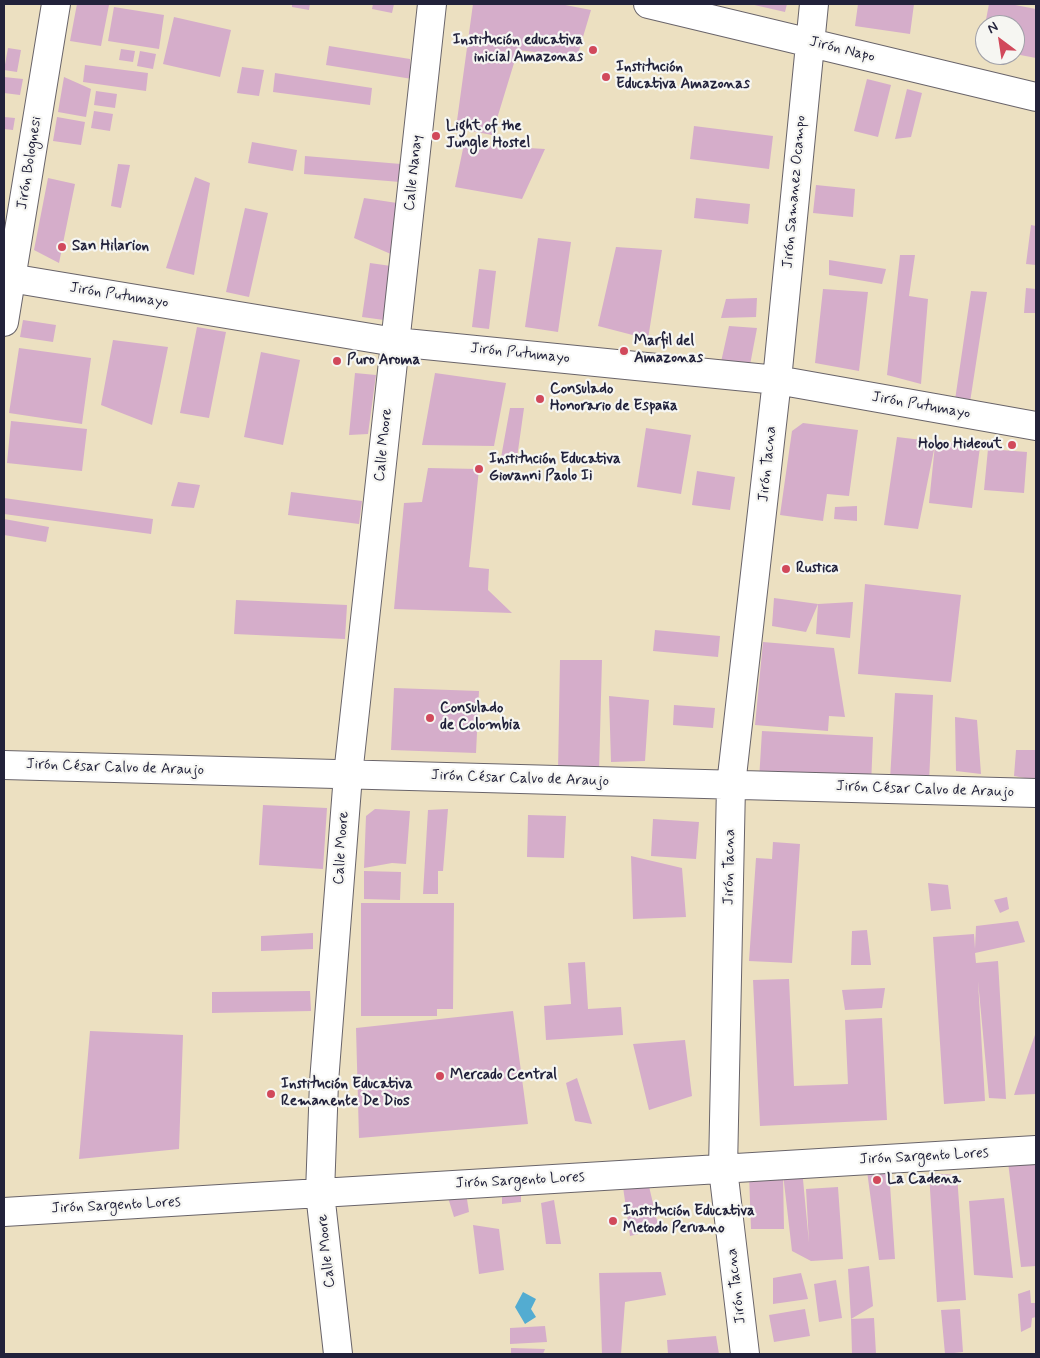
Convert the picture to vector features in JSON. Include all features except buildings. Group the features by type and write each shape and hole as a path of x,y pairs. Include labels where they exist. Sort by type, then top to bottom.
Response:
{"street":[{"name":"Jirón Bolognesi","path":"4,322 8,278 56,4"},
{"name":"Calle Nanay","path":"395,342 432,4"},
{"name":"Jirón Napo","path":"648,4 1036,97"},
{"name":"Jirón Samanez Ocampo","path":"777,380 814,4"},
{"name":"Jirón Putumayo","path":"8,278 395,342 777,380 1036,426"},
{"name":"Calle Moore","path":"338,1354 320,1193 324,1082 348,774 395,342"},
{"name":"Jirón Tacna","path":"745,1354 723,1169 731,785 777,380"},
{"name":"Jirón César Calvo de Araujo","path":"4,765 1036,793"},
{"name":"Jirón Sargento Lores","path":"4,1212 1036,1150"}],"water":[{"path":"523,1292 536,1299 531,1309 536,1317 525,1324 515,1307"}],"place":[{"name":"Institución educativa inicial Amazonas","path":"593,50"},
{"name":"Institución Educativa Amazonas","path":"606,77"},
{"name":"Light of the Jungle Hostel","path":"436,136"},
{"name":"San Hilarion","path":"62,247"},
{"name":"Marfil del Amazonas","path":"624,351"},
{"name":"Puro Aroma","path":"337,361"},
{"name":"Consulado Honorario de España","path":"540,399"},
{"name":"Hobo Hideout","path":"1012,445"},
{"name":"Institución Educativa Giovanni Paolo Ii","path":"479,469"},
{"name":"Rustica","path":"786,569"},
{"name":"Consulado de Colombia","path":"430,718"},
{"name":"Mercado Central","path":"440,1076"},
{"name":"Institución Educativa Remanente De Dios","path":"271,1094"},
{"name":"La Cadena","path":"877,1180"},
{"name":"Institución Educativa Metodo Peruano","path":"613,1221"}]}
